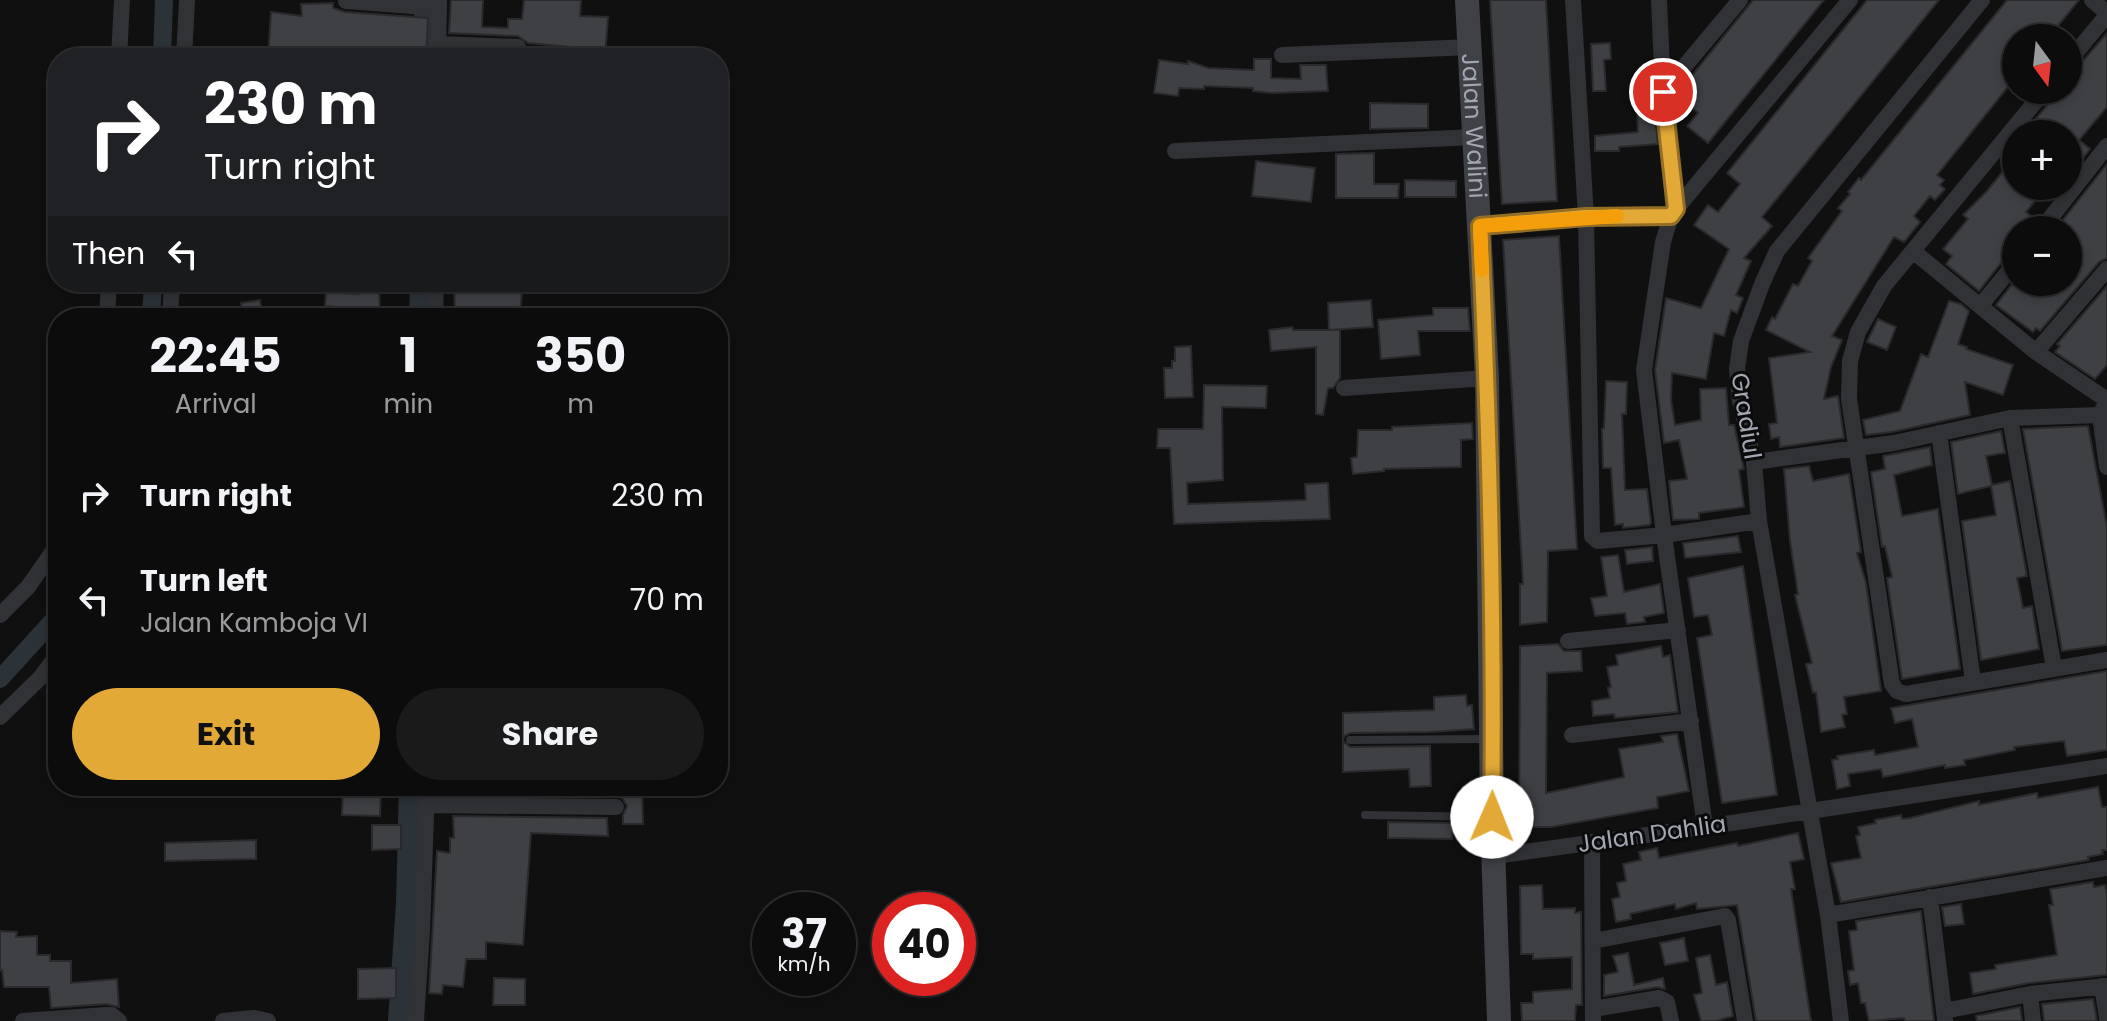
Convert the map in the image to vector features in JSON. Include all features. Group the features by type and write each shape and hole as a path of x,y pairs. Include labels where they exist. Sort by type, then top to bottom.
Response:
{"street":[{"path":"120,48 122,0"},
{"path":"185,48 187,0"},
{"name":"Jalan Walini","path":"1467,0 1487,378 1492,817 1499,1021"},
{"path":"1573,0 1586,217 1592,536 1598,541 1759,521"},
{"path":"1659,0 1663,92 1674,212"},
{"path":"1663,92 1740,0"},
{"path":"1705,827 1644,370 1663,242 1674,212 1850,0"},
{"name":"Gradiul","path":"1841,1021 1828,915 1759,521 1754,462 1740,401 1737,369 1741,341 1777,251 1982,0"},
{"path":"2082,45 2107,14 2092,0"},
{"path":"346,1 434,6 438,48"},
{"path":"1282,55 1471,47"},
{"path":"498,48 518,48"},
{"path":"2034,104 1884,286 1858,332 1850,361 1849,399 1892,684 1897,691 1906,694 2107,660"},
{"path":"1175,151 1475,137"},
{"path":"2052,216 2107,146"},
{"path":"1480,226 1674,212"},
{"path":"1913,251 2105,406"},
{"path":"2036,352 2107,269"},
{"path":"1981,305 2002,279"},
{"path":"1344,388 1487,378"},
{"path":"1754,462 1857,449 2010,418 2105,406"},
{"path":"2105,406 2107,467"},
{"path":"2010,418 2054,668"},
{"path":"1939,433 1973,681"},
{"path":"0,615 28,587 48,558"},
{"path":"1568,641 1678,630"},
{"path":"0,717 48,667"},
{"path":"1572,735 1691,721"},
{"name":"Jalan Dahlia","path":"1495,856 2107,766"},
{"path":"416,1021 427,796"},
{"path":"427,805 616,807"},
{"path":"1592,842 1593,1015 1659,998 1667,1002 1671,1021"},
{"path":"1828,915 2107,868"},
{"path":"1930,897 1945,1016 2030,994 2104,986 2107,1018"},
{"path":"1593,941 1725,916 1745,1021"},
{"path":"2030,994 2033,1021"},
{"path":"23,1021 112,1015 119,1021"},
{"path":"223,1021 254,1018 268,1021"}],"lane":[{"path":"1350,740 1493,739"},
{"path":"1365,815 1492,817"}],"building":[{"path":"451,0 483,0 482,27 508,28 508,19 522,19 524,0 581,0 580,16 608,17 606,48 528,43 518,36 449,33"},
{"path":"1490,0 1546,0 1557,201 1502,204"},
{"path":"1753,0 1824,0 1708,143 1687,126 1698,113 1676,95"},
{"path":"1867,0 1939,0 1762,217 1772,226 1744,258 1751,261 1736,295 1743,298 1737,313 1731,310 1724,336 1714,333 1706,379 1672,373 1671,400 1675,425 1701,420 1700,389 1726,388 1729,425 1734,425 1744,469 1739,470 1744,507 1699,513 1699,519 1673,520 1669,481 1687,479 1679,440 1664,443 1655,370 1666,298 1701,308 1729,249 1694,225 1708,205 1718,212 1740,184 1727,173"},
{"path":"2007,0 2079,0 2059,24 2002,24 2002,94 1937,175 1944,180 1940,185 1945,189 1935,200 1930,196 1914,216 1920,222 1904,242 1894,237 1832,336 1842,340 1831,367 1824,399 1838,396 1844,438 1780,447 1779,437 1771,439 1769,424 1777,423 1769,358 1810,352 1766,330 1793,284 1798,286 1812,261 1808,258 1842,211 1838,208 1850,194 1848,192 1859,178 1861,180"},
{"path":"333,3 333,8 345,12 428,18 426,48 269,48 271,12 302,16 301,4"},
{"path":"2107,33 2107,107 2082,136 2082,120 2035,120 2048,104 2082,104 2082,62"},
{"path":"1610,43 1611,59 1604,60 1606,91 1593,91 1591,44"},
{"path":"1254,59 1271,59 1271,78 1301,79 1300,65 1326,65 1328,91 1273,93 1253,91 1253,88 1204,86 1204,89 1179,88 1178,96 1154,93 1159,60 1188,64 1188,61 1208,68 1254,70"},
{"path":"1652,87 1658,144 1619,147 1619,151 1595,151 1595,136 1638,132 1636,88"},
{"path":"1370,103 1428,104 1428,128 1370,129"},
{"path":"2082,142 2090,149 2082,160"},
{"path":"1374,153 1374,184 1399,184 1398,198 1336,198 1336,154"},
{"path":"1256,161 1315,168 1311,202 1252,196"},
{"path":"2107,164 2107,258 2099,262 2082,282 2082,216 2066,216 2082,200 2082,196"},
{"path":"2002,172 2002,200 2036,200 2026,212 2031,216 2002,216 2002,261 1979,291 1946,264 1952,256 1943,249 1968,219 1963,215"},
{"path":"1405,180 1456,181 1456,197 1405,197"},
{"path":"1559,236 1577,549 1548,551 1547,622 1520,625 1520,584 1523,584 1503,240"},
{"path":"2107,286 2107,365 2095,379 2055,352 2060,346 2057,344"},
{"path":"326,292 379,292 380,308 325,306"},
{"path":"454,292 522,292 520,308 455,308"},
{"path":"2003,296 2070,296 2040,331 2036,328 2033,332 1996,305"},
{"path":"260,300 261,308 242,308 241,303"},
{"path":"1371,300 1373,327 1329,330 1328,303"},
{"path":"1949,301 1961,304 1969,311 1958,344 2013,365 2003,395 1965,382 1970,415 1866,435 1863,420 1900,411 1921,354 1928,357"},
{"path":"1433,308 1468,308 1470,331 1418,331 1420,355 1381,359 1378,320 1433,315"},
{"path":"1878,319 1896,327 1887,350 1867,342"},
{"path":"1292,327 1293,330 1340,330 1340,378 1333,388 1328,388 1323,415 1316,414 1316,347 1271,351 1269,330"},
{"path":"1191,346 1193,397 1165,398 1164,368 1172,368 1175,347"},
{"path":"1606,381 1627,382 1626,414 1622,414 1625,490 1647,489 1649,525 1623,528 1623,524 1615,525 1611,468 1603,468"},
{"path":"1204,385 1267,386 1266,408 1222,407 1223,480 1187,483 1188,504 1306,500 1305,484 1328,483 1330,519 1174,524 1170,448 1157,448 1158,429 1203,429"},
{"path":"1472,423 1473,439 1461,440 1461,467 1384,469 1353,474 1351,458 1357,457 1358,430"},
{"path":"2088,426 2107,527 2107,645 2062,651 2023,429"},
{"path":"2001,431 2005,453 1986,456 1992,485 2010,481 2027,576 2017,578 2023,608 2032,606 2039,649 1981,660 1962,521 1996,515 1991,486 1958,494 1951,442"},
{"path":"1930,447 1932,465 1894,475 1902,516 1938,509 1960,669 1902,679 1887,578 1892,577 1885,546 1882,547 1871,472 1885,469 1883,456"},
{"path":"1809,466 1813,481 1849,474 1861,552 1857,553 1866,583 1881,691 1844,697 1847,714 1842,715 1845,727 1821,732 1816,692 1813,693 1806,664 1812,663 1795,595 1798,594 1784,469"},
{"path":"1738,536 1741,552 1685,558 1683,543"},
{"path":"1652,547 1653,561 1627,564 1625,550"},
{"path":"1618,555 1624,592 1660,584 1664,613 1644,617 1645,622 1627,624 1625,613 1595,616 1591,598 1607,596 1601,557"},
{"path":"1743,566 1777,795 1722,803 1697,638 1712,635 1708,615 1694,617 1688,578"},
{"path":"1558,644 1564,651 1581,651 1582,671 1547,673 1546,793 1624,777 1619,749 1663,742 1661,736 1677,734 1689,791 1657,797 1658,808 1551,827 1519,827 1520,646"},
{"path":"1661,646 1663,657 1670,655 1678,712 1615,718 1614,714 1593,716 1592,701 1610,698 1607,667 1618,665 1616,655"},
{"path":"2107,671 2107,750 2067,756 2064,741 2014,747 2015,750 1964,760 1965,765 1945,768 1945,765 1883,777 1881,769 1848,774 1850,786 1837,789 1832,760 1838,759 1837,756 1874,750 1875,755 1918,747 1912,719 1895,723 1891,708"},
{"path":"1466,695 1467,706 1472,705 1474,729 1350,733 1343,740 1343,713 1434,710 1434,697"},
{"path":"1343,741 1350,747 1430,746 1431,786 1410,787 1409,769 1343,772"},
{"path":"2098,787 2102,807 2107,807 2107,850 2102,850 2103,854 2088,857 2089,860 1841,902 1831,863 1861,858 1856,836 1860,835 1858,827 1876,823 1875,820 1901,815 1902,819 1910,818 1979,801 1979,805 2037,793 2038,798"},
{"path":"343,796 381,796 380,816 342,815"},
{"path":"642,796 643,824 623,824 627,806 622,798"},
{"path":"453,816 607,818 608,836 531,833 523,945 486,942 486,959 466,959 463,987 443,985 442,994 429,993 437,851 450,853 450,838 454,838"},
{"path":"1388,822 1453,823 1452,839 1388,838"},
{"path":"372,825 401,825 401,849 372,850"},
{"path":"1798,833 1804,859 1790,862 1795,889 1791,889 1811,1021 1756,1021 1737,905 1697,909 1696,903 1676,909 1675,904 1630,914 1631,919 1616,922 1612,899 1620,897 1617,883 1626,881 1623,864 1641,860 1639,852 1657,848 1659,858"},
{"path":"256,840 256,859 165,861 165,843"},
{"path":"2093,882 2094,887 2105,885 2107,894 2107,975 2029,983 1973,994 1970,973 1996,969 1995,965 2057,955 2049,905 2053,905 2050,889"},
{"path":"1542,885 1543,909 1575,908 1575,913 1581,912 1582,1005 1576,1005 1575,1021 1522,1021 1521,1003 1533,1003 1533,992 1572,989 1572,957 1533,959 1533,954 1521,954 1520,886"},
{"path":"1961,904 1964,924 1945,926 1942,907"},
{"path":"1921,911 1934,1021 1905,1021 1904,1018 1869,1021 1865,1003 1861,1003 1858,983 1850,985 1848,971 1854,970 1849,931 1857,930 1856,921"},
{"path":"0,931 17,932 16,937 37,936 37,955 50,955 50,961 71,961 71,983 117,979 119,1007 106,1004 51,1008 49,987 4,987 0,971"},
{"path":"1684,938 1688,961 1665,965 1660,943"},
{"path":"1628,953 1634,985 1663,978 1665,989 1657,987 1604,996 1604,975 1618,972 1613,956"},
{"path":"1710,955 1716,985 1727,982 1733,1016 1701,1021 1694,995 1702,993 1696,958"},
{"path":"396,968 396,998 358,999 358,969"},
{"path":"494,978 525,979 525,1005 493,1005"},
{"path":"2093,999 2097,1021 2044,1021 2042,1004"},
{"path":"2020,1007 2022,1021 1977,1021 1976,1016"}],"waterway":[{"path":"162,48 164,0"},
{"path":"430,0 430,48"},
{"path":"152,292 152,308"},
{"path":"425,308 426,292"},
{"path":"0,679 48,626"},
{"path":"404,1021 415,796"}],"slow traffic":[{"path":"1482,270 1480,226 1617,216"}],"route":[{"path":"1492,817 1487,378 1480,226 1586,217 1671,216 1676,209 1663,92"}]}
